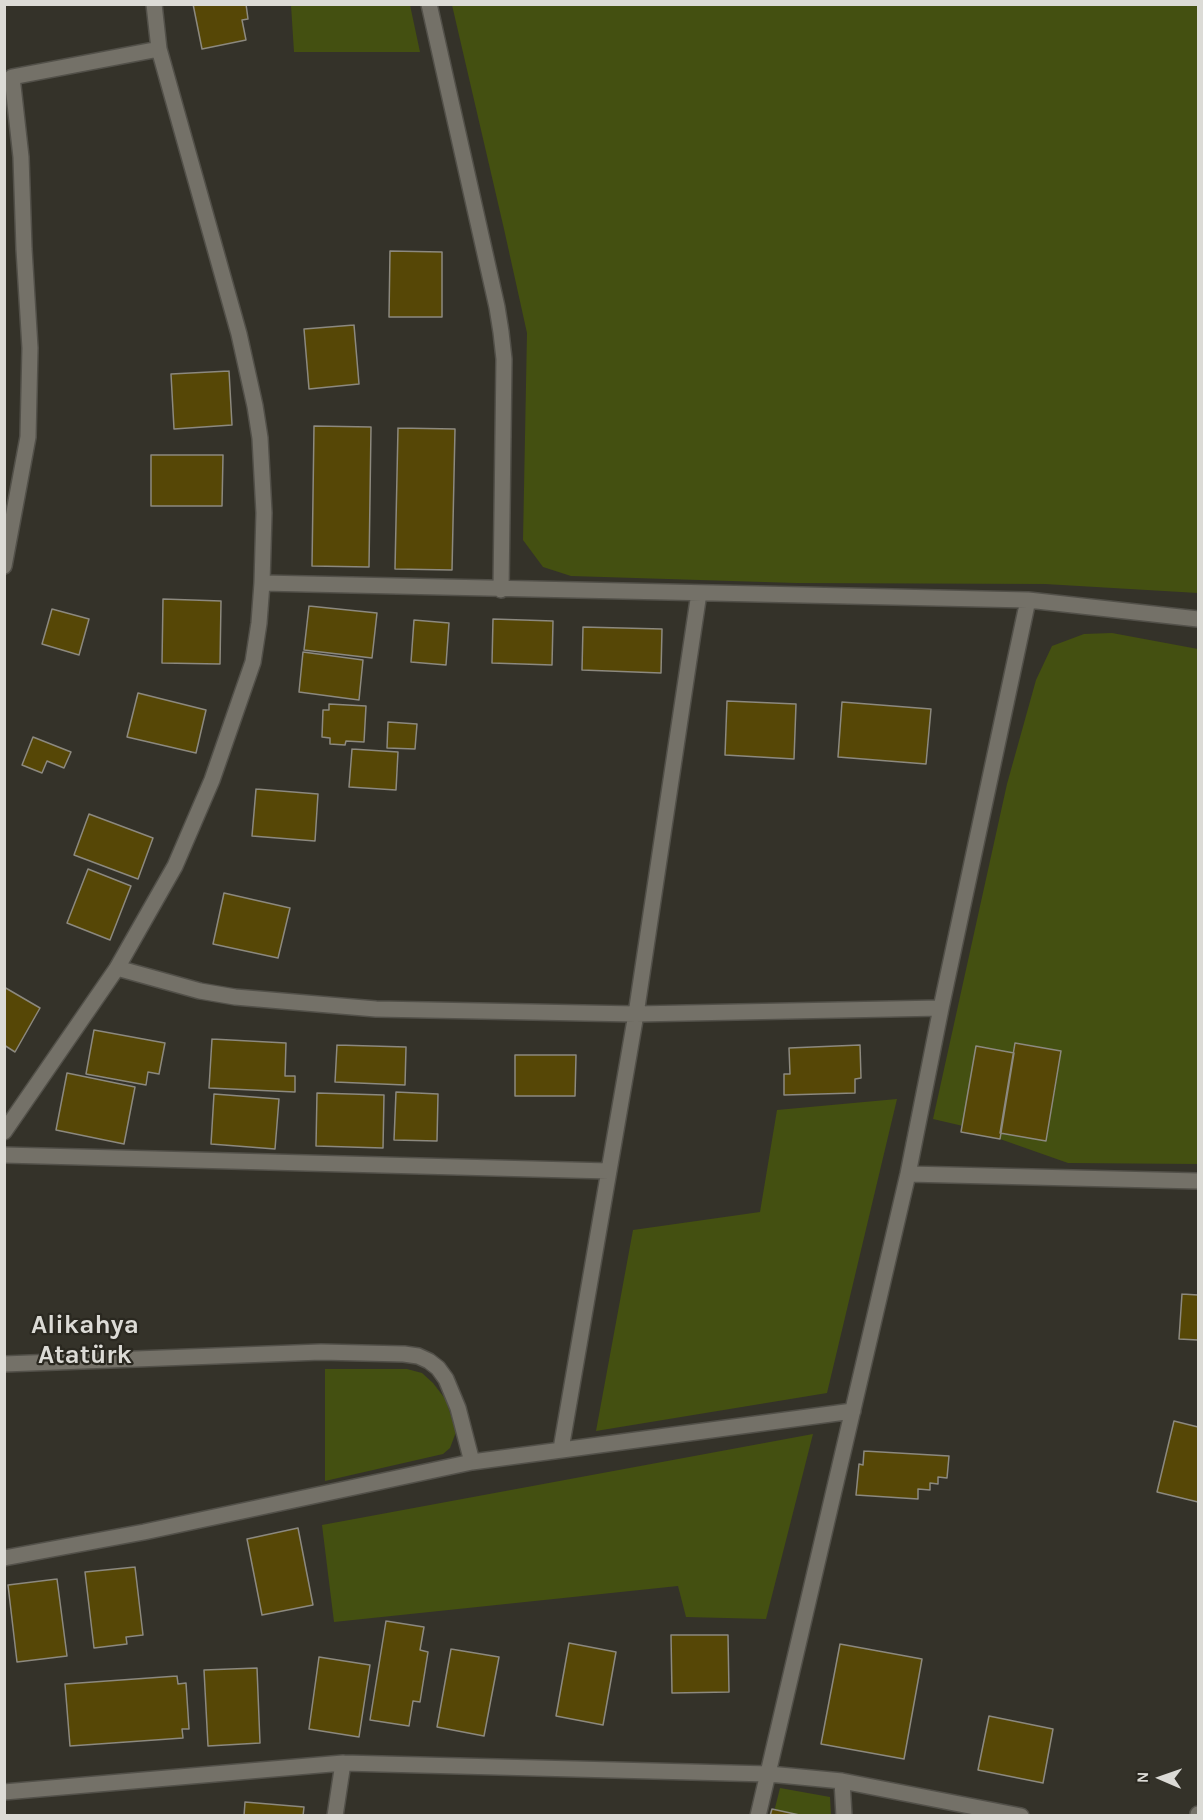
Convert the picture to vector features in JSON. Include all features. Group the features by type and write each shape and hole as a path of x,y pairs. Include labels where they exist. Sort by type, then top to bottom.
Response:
{"street":[{"path":"4,1132 117,968 175,866 212,780 253,662 260,623 263,490 260,438 255,406 239,334 159,49 154,4"},
{"path":"429,4 501,332 504,359 501,590"},
{"path":"4,566 28,437 30,348 21,157 12,77 159,49"},
{"path":"262,583 1028,600 1198,619"},
{"path":"561,1449 636,1014 699,593"},
{"path":"758,1815 908,1174 940,1008 1028,600"},
{"path":"117,968 200,991 235,998 376,1009 636,1014 940,1008"},
{"path":"4,1155 609,1171"},
{"path":"908,1174 1198,1181"},
{"path":"4,1364 321,1352 418,1356 438,1368 446,1379 458,1408 472,1462"},
{"path":"4,1558 144,1532 472,1462 853,1411"},
{"path":"335,1815 343,1763"},
{"path":"4,1792 343,1763 769,1774 842,1781 1021,1815"},
{"path":"842,1781 844,1815"}],"green space":[{"path":"291,5 410,5 420,52 294,52"},
{"path":"452,5 1198,5 1198,593 1045,584 796,583 571,576 543,567 523,540 527,333"},
{"path":"1112,633 1198,649 1198,1164 1068,1163 963,1126 933,1119 1007,784 1036,680 1052,646 1084,634"},
{"path":"897,1099 827,1393 596,1431 633,1230 760,1212 777,1110"},
{"path":"325,1369 407,1369 422,1373 446,1400 456,1432 450,1448 443,1454 325,1481"},
{"path":"813,1434 766,1619 686,1617 678,1586 334,1622 322,1525"},
{"path":"780,1788 830,1797 831,1815 773,1816"}],"building":[{"path":"193,4 246,4 248,19 242,20 246,40 202,49"},
{"path":"390,251 442,252 442,317 389,317"},
{"path":"354,325 359,384 309,389 304,329"},
{"path":"229,371 232,425 174,429 171,374"},
{"path":"314,426 371,427 369,567 312,566"},
{"path":"398,428 455,429 452,570 395,569"},
{"path":"151,455 223,455 222,506 151,506"},
{"path":"163,599 221,601 220,664 162,663"},
{"path":"309,606 377,613 372,658 304,650"},
{"path":"52,609 89,619 79,655 42,644"},
{"path":"493,619 553,621 552,665 492,663"},
{"path":"414,620 449,623 446,665 411,662"},
{"path":"583,627 662,629 661,673 582,670"},
{"path":"303,652 363,660 359,700 299,692"},
{"path":"138,693 206,710 196,753 127,737"},
{"path":"727,701 796,704 794,759 725,755"},
{"path":"842,702 931,709 926,764 838,757"},
{"path":"329,704 366,706 364,742 346,741 345,745 330,744 330,738 322,737 323,710 329,710"},
{"path":"388,722 417,724 415,749 387,748"},
{"path":"33,737 71,752 64,768 47,761 42,773 22,765"},
{"path":"352,749 398,752 396,790 349,787"},
{"path":"256,789 318,794 315,841 252,836"},
{"path":"89,814 153,838 138,879 74,855"},
{"path":"88,869 131,886 110,940 67,923"},
{"path":"224,893 290,908 278,958 213,944"},
{"path":"4,987 40,1008 15,1052 4,1045"},
{"path":"94,1030 165,1043 159,1074 148,1072 146,1085 86,1074"},
{"path":"212,1039 286,1043 285,1076 295,1076 295,1092 209,1088"},
{"path":"1015,1043 1061,1051 1046,1141 1000,1133"},
{"path":"337,1045 406,1047 405,1085 335,1082"},
{"path":"860,1045 861,1078 855,1079 855,1093 784,1095 784,1074 790,1074 789,1048"},
{"path":"976,1046 1014,1053 1000,1139 961,1132"},
{"path":"515,1055 576,1055 575,1096 515,1096"},
{"path":"67,1073 135,1087 124,1144 56,1130"},
{"path":"396,1092 438,1094 437,1141 394,1140"},
{"path":"317,1093 384,1095 383,1148 316,1146"},
{"path":"214,1094 279,1099 275,1149 211,1144"},
{"path":"1182,1294 1198,1295 1198,1340 1179,1339"},
{"path":"1174,1421 1198,1427 1198,1502 1157,1492"},
{"path":"864,1451 949,1456 947,1478 938,1477 938,1484 930,1483 930,1490 918,1489 918,1499 856,1495 859,1464 863,1465"},
{"path":"298,1528 313,1605 262,1615 247,1539"},
{"path":"135,1567 143,1635 126,1637 127,1644 94,1648 85,1572"},
{"path":"57,1579 67,1656 17,1662 8,1585"},
{"path":"386,1621 424,1627 420,1650 428,1652 420,1702 413,1701 409,1726 370,1720"},
{"path":"671,1635 728,1635 729,1692 672,1693"},
{"path":"569,1643 616,1652 603,1725 556,1716"},
{"path":"840,1644 922,1659 904,1759 821,1744"},
{"path":"451,1649 499,1657 484,1736 437,1727"},
{"path":"319,1657 370,1665 359,1737 309,1729"},
{"path":"257,1668 260,1743 208,1746 204,1670"},
{"path":"177,1676 178,1684 186,1683 189,1729 182,1729 183,1738 70,1746 65,1684"},
{"path":"989,1716 1053,1729 1043,1783 978,1770"},
{"path":"245,1802 304,1807 303,1816 244,1816"},
{"path":"772,1809 804,1816 770,1816"}],"district":[{"name":"Alikahya Atatürk","path":"85,1341"}]}
